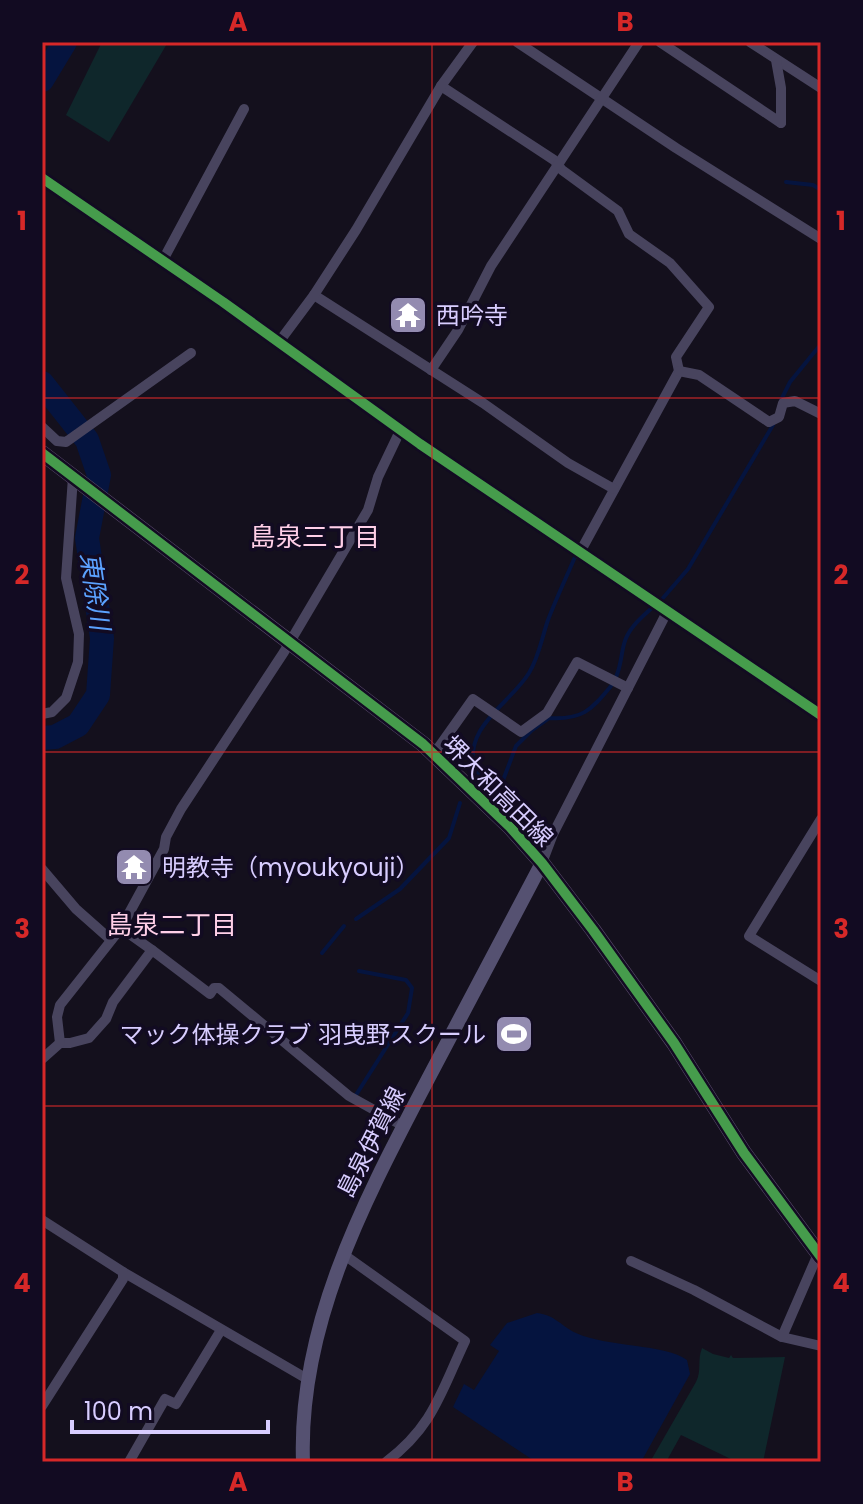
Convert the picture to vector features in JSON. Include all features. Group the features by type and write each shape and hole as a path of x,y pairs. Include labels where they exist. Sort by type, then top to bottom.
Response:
{"main road":[{"name":"堺大和高田線","path":"46,462 77,480 434,754 510,827 542,863 674,1043 744,1153 820,1256"},
{"name":"島泉伊賀線","path":"303,1462 302,1437 309,1380 323,1312 343,1254 403,1126 542,863"}],"street":[{"path":"279,342 314,295 380,192 441,86 473,42"},
{"path":"517,42 821,239"},
{"path":"431,370 458,330 491,266 639,42"},
{"path":"660,42 781,123 781,88 776,60"},
{"path":"750,42 821,88"},
{"path":"441,86 558,164 618,211 629,234 670,263 709,307 676,357 679,371 579,554"},
{"path":"163,260 244,109"},
{"path":"42,178 579,554 819,709"},
{"path":"314,295 483,403 568,463 614,489"},
{"path":"42,427 57,441 66,442 191,353"},
{"path":"679,371 699,375 769,422 779,417 783,403 795,401 821,414"},
{"path":"60,1043 57,1017 60,1005 121,928 164,849 166,837 181,809 290,642 368,510 378,477 400,431"},
{"path":"42,714 52,712 66,698 78,662 79,634 66,578 77,480"},
{"path":"542,863 553,834 668,610"},
{"path":"434,754 473,699 521,732 547,713 577,662 628,688"},
{"path":"821,819 749,936 821,981"},
{"path":"42,869 76,909 111,940"},
{"path":"121,928 210,994 214,988 219,988 349,1096 403,1126"},
{"path":"42,1059 60,1043 89,1038 106,1019 113,1002 152,950"},
{"path":"42,1220 123,1272 309,1380"},
{"path":"343,1254 465,1341 428,1421 409,1445 386,1462"},
{"path":"782,1337 820,1256"},
{"path":"631,1261 694,1290 782,1337 821,1346"},
{"path":"42,1406 123,1279 123,1272"},
{"path":"129,1462 165,1399 176,1404 221,1330"}],"green space":[{"path":"102,42 168,42 109,142 66,115"},
{"path":"702,1348 729,1358 731,1355 733,1358 785,1357 763,1462 737,1462 681,1435 666,1462 650,1462 696,1382"}],"water":[{"path":"537,1313 549,1316 589,1338 665,1351 687,1360 690,1374 641,1462 536,1462 453,1407 464,1384 474,1390 499,1351 490,1345 507,1323"}],"waterway":[{"name":"東除川","path":"42,80 65,42"},
{"path":"786,182 813,185 821,190"},
{"path":"781,400 790,382 821,344"},
{"name":"東除川","path":"42,383 87,440 99,475 87,538 102,638 98,695 78,725 55,737 42,738"},
{"path":"663,598 688,569 773,425"},
{"path":"575,557 532,667 521,684 490,717 475,741 475,771 499,785 516,746 532,730 549,718 570,717 585,712 611,686"},
{"path":"616,677 629,633 654,606"},
{"path":"356,919 400,889 449,838 460,803"},
{"path":"322,953 344,926"},
{"path":"356,1095 408,1013 412,988 406,980 359,971"}],"cycle path":[{"path":"42,178 223,302 420,444 821,715"},
{"path":"42,453 423,744 510,827 593,930 674,1043 744,1153 821,1257"}],"place":[{"name":"西吟寺","path":"408,315"},
{"name":"明教寺（myoukyouji）","path":"134,867"},
{"name":"マック体操クラブ 羽曳野スクール","path":"514,1034"}],"district":[{"name":"島泉三丁目","path":"315,537"},
{"name":"島泉二丁目","path":"172,925"}]}
